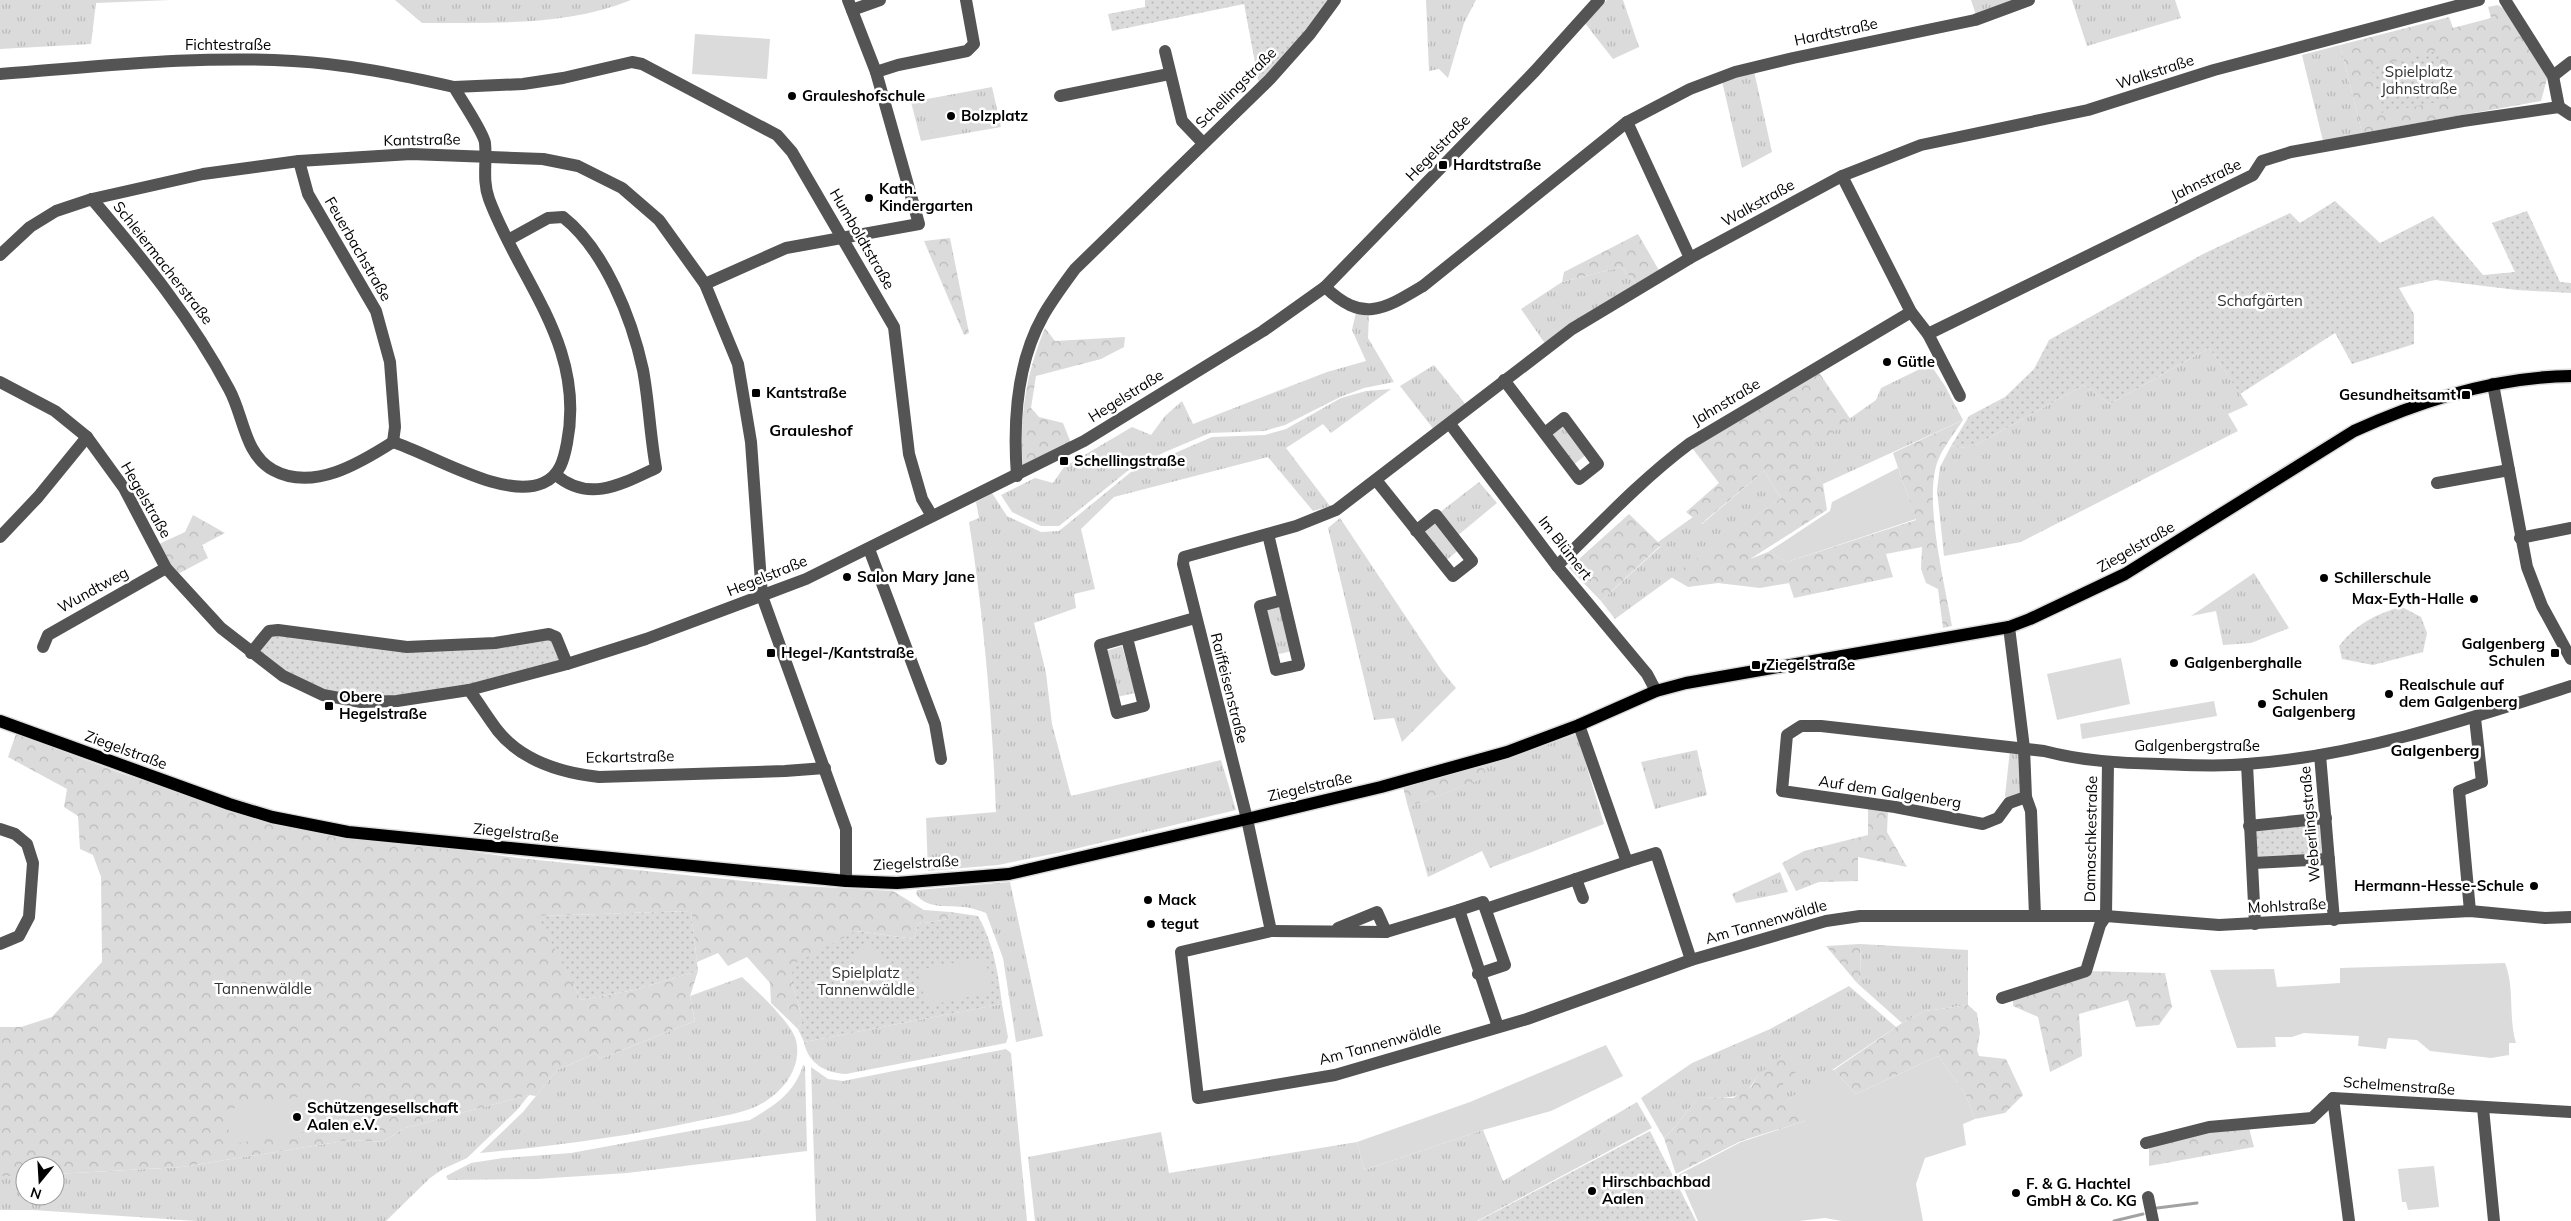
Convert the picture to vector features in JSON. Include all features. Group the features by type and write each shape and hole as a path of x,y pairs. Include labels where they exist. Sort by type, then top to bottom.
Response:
{"main road":[{"name":"Ziegelstraße","path":"0,721 229,804 272,817 348,832 715,870 846,881 897,883 1009,874 1381,787 1507,752 1579,725 1656,691 1686,683 1761,668 2008,627 2063,605 2125,574 2354,431 2383,418 2443,396 2493,384 2571,376"}],"street":[{"path":"705,284 786,248 919,224 876,72 850,5 880,0"},
{"path":"876,72 898,65 967,51 974,44 966,0"},
{"name":"Schellingstraße","path":"1017,476 1014,440 1017,401 1027,355 1042,318 1075,269 1270,79 1310,34 1335,0"},
{"name":"Hegelstraße","path":"0,382 55,411 87,437 124,488 166,568 221,628 282,676 322,695 360,702 397,702 469,690 567,664 806,579 1017,476 1084,441 1263,331 1325,287 1535,71 1599,0"},
{"name":"Hardtstraße","path":"1325,287 1341,303 1356,310 1377,308 1400,300 1423,286 1627,122 1690,89 1735,72 1976,20 2029,0"},
{"name":"Walkstraße","path":"1504,380 1556,340 1690,258 1842,176 1922,145 2088,110 2214,70 2479,0"},
{"path":"2506,0 2553,76 2559,107 2571,115"},
{"path":"1165,51 1169,74 1182,120 1203,143"},
{"name":"Fichtestraße","path":"0,74 189,61 292,61 346,66 454,87 523,84 563,78 632,62 642,64"},
{"path":"2553,76 2571,62"},
{"name":"Humboldtstraße","path":"642,64 777,135 792,152 844,238 894,327 910,454 922,499 932,516"},
{"path":"1060,96 1169,74"},
{"path":"393,442 420,451 497,485 522,488 543,483 556,475 564,460 570,429 569,386 559,342 489,198 484,172 485,141 454,87"},
{"name":"Jahnstraße","path":"1928,334 2253,175 2262,161 2322,145 2559,107"},
{"path":"1627,122 1690,258"},
{"name":"Kantstraße","path":"0,254 37,223 56,211 92,199 203,174 299,162 410,154 543,159 578,166 622,188 659,220 705,284 738,364 751,442 762,596 783,660 846,828 846,881"},
{"name":"Feuerbachstraße","path":"299,162 308,194 376,311 390,362 395,427 393,442"},
{"path":"1842,176 1912,312 1928,334 1960,396"},
{"name":"Schleiermacherstraße","path":"92,199 140,255 189,321 239,407 248,442 258,458 274,471 304,478 336,472 362,462 393,442"},
{"path":"508,240 548,218 563,217 570,223 595,253 617,288 642,369 656,468 620,485 593,491 568,485 556,475"},
{"name":"Jahnstraße","path":"1557,566 1626,497 1666,461 1689,444 1912,312"},
{"path":"1283,600 1260,606 1276,670 1299,665 1268,534 1336,510 1450,424 1504,380 1579,479 1598,464 1564,418 1545,433"},
{"path":"2493,384 2520,538 2527,567 2542,606 2571,659"},
{"name":"Im Blümert","path":"1450,424 1557,566 1647,674 1656,691"},
{"path":"0,537 38,497 87,437"},
{"path":"2437,483 2509,470"},
{"path":"1376,480 1416,530 1453,576 1472,561 1436,515 1416,530"},
{"path":"2520,538 2571,528"},
{"name":"Raiffeisenstraße","path":"1247,819 1195,618 1183,564 1184,557 1268,534"},
{"path":"869,549 935,724 941,759"},
{"name":"Wundtweg","path":"43,647 48,635 166,568"},
{"path":"1126,638 1144,706 1117,713 1100,645 1195,618"},
{"path":"2008,627 2024,748 2026,797 2031,811 2035,916"},
{"path":"251,653 269,631 278,630 407,647 495,643 549,634 556,637 567,664"},
{"name":"Galgenbergstraße","path":"1784,747 1787,735 1801,726 1821,726 2024,748 2108,762 2247,764 2320,755 2474,718 2571,686"},
{"name":"Eckartstraße","path":"469,690 499,733 518,749 544,764 569,773 599,776 785,771 825,768"},
{"path":"2470,911 2459,791 2482,782 2474,718"},
{"path":"1579,725 1627,862"},
{"name":"Auf dem Galgenberg","path":"1784,747 1782,791 1894,807 1983,824 1998,818 2009,803 2026,797"},
{"name":"Weberlingstraße","path":"2320,755 2334,920"},
{"name":"Damaschkestraße","path":"2106,916 2108,762"},
{"path":"2247,764 2255,924"},
{"path":"2249,826 2326,818"},
{"path":"1247,819 1271,930 1386,932 1483,902 1505,965 1478,974"},
{"path":"0,829 15,834 27,844 33,863 30,917 19,936 0,944"},
{"path":"1486,909 1656,853 1692,960"},
{"path":"2253,863 2329,859"},
{"path":"1576,879 1583,898"},
{"path":"1459,910 1478,974 1498,1027"},
{"name":"Mohlstraße","path":"1908,915 2106,916 2219,925 2470,911 2545,918 2571,917"},
{"path":"1334,930 1377,912 1386,932"},
{"name":"Am Tannenwäldle","path":"1271,930 1181,952 1198,1098 1335,1075 1498,1027 1584,1000 1692,960 1826,921 1860,916 1908,915"},
{"path":"2002,998 2086,971 2100,925 2106,916"},
{"path":"2333,1098 2349,1221"},
{"name":"Schelmenstraße","path":"2146,1143 2209,1127 2312,1118 2333,1098 2571,1112"},
{"path":"2483,1108 2494,1221"},
{"path":"2148,1197 2153,1221"}],"green space":[{"path":"0,0 171,0 96,3 91,44 0,49"},
{"path":"395,0 631,0 606,9 554,19 422,23"},
{"path":"1145,0 1335,0 1260,89 1244,4 1112,31 1108,14 1145,7"},
{"path":"1426,0 1476,0 1464,23 1448,78 1439,69 1429,71"},
{"path":"1607,0 1623,0 1639,47 1613,59 1584,22"},
{"path":"1971,0 2017,0 1976,15"},
{"path":"2072,0 2175,0 2181,18 2087,46"},
{"path":"2498,5 2504,9 2548,75 2541,101 2362,133 2340,45 2449,17 2453,28 2491,18 2488,7"},
{"path":"695,34 770,39 767,79 692,74"},
{"path":"2340,45 2362,133 2323,141 2302,55"},
{"name":"Spielplatz Jahnstraße","path":"2436,51 2454,99 2380,113 2372,68"},
{"path":"1754,71 1772,152 1742,168 1722,81"},
{"path":"992,87 1001,127 921,141 911,102"},
{"name":"Bolzplatz","path":"970,96 976,126 933,135 927,105"},
{"name":"Schafgärten","path":"2335,201 2380,243 2433,216 2483,275 2515,272 2492,223 2527,211 2560,282 2571,283 2571,293 2517,290 2435,280 2399,288 2414,314 2414,344 2352,364 2335,333 2240,394 2209,348 2110,404 2084,385 1976,445 1960,448 1951,446 1969,416 2005,397 2034,369 2049,340 2203,254 2290,213 2300,223"},
{"path":"1638,234 1660,272 1639,287 1621,267 1562,282 1564,272"},
{"path":"950,238 969,333 964,335 924,241"},
{"path":"1621,267 1639,287 1546,345 1521,309 1562,282"},
{"path":"1356,312 1369,313 1368,338 1394,382 1364,388 1340,397 1285,425 1264,431 1210,433 1165,452 1130,469 1059,526 1041,526 1012,512 1001,495 1035,478 1053,483 1064,467 1132,427 1151,435 1165,416 1182,401 1193,424 1327,372 1366,361 1352,330"},
{"path":"1045,328 1055,341 1125,337 1124,347 1101,359 1036,376 1031,408 1039,417 1063,423 1071,443 1023,466 1022,430 1025,396 1038,345"},
{"path":"2209,348 2248,405 2228,414 2238,431 2021,542 1944,556 1937,490 1940,467 1951,446 1960,448 1976,445 2084,385 2110,404"},
{"path":"1930,364 1945,386 1963,420 1823,484 1798,455 1876,400 1881,388"},
{"path":"1434,365 1467,406 1435,431 1400,386"},
{"path":"1816,368 1851,420 1799,455 1823,484 1827,510 1750,559 1768,552 1787,562 1916,520 1893,453 1963,420 1939,457 1934,480 1934,521 1952,626 1943,628 1938,589 1926,583 1921,569 1922,547 1886,554 1893,577 1794,598 1789,583 1760,588 1718,583 1688,587 1671,577 1781,498 1764,471 1701,524 1686,512 1719,483 1689,444"},
{"path":"1391,389 1331,433 1323,424 1286,448 1330,506 1313,511 1268,457 1114,497 1081,529 1095,589 1074,594 1076,608 1034,623 1046,673 1052,724 1071,796 1221,760 1236,810 1062,852 998,865 928,871 926,818 996,812 987,667 969,522 979,518 976,502 992,493 1007,516 1041,532 1059,531 1131,472 1212,437 1265,435 1286,429 1341,398 1366,391"},
{"path":"1564,422 1587,454 1572,466 1548,434"},
{"path":"1898,468 1916,519 1787,562 1768,552 1830,511 1832,502"},
{"path":"1764,471 1781,498 1615,619 1601,601 1661,546 1658,542 1693,517 1702,524"},
{"path":"1479,482 1497,503 1457,536 1439,513"},
{"path":"1629,514 1661,545 1601,601 1569,568"},
{"path":"193,515 225,533 202,545 208,558 176,575 157,545 185,532"},
{"path":"1340,518 1442,671 1456,688 1402,742 1394,718 1374,720 1328,528"},
{"path":"1436,518 1460,549 1444,562 1419,531"},
{"path":"2254,573 2289,628 2251,643 2223,645 2216,611 2191,616"},
{"path":"1280,605 1292,651 1275,655 1264,609"},
{"path":"2402,607 2421,617 2427,633 2423,652 2373,665 2342,659 2339,646 2352,632 2375,616"},
{"path":"269,631 407,647 549,634 567,664 397,701 322,695 251,653"},
{"path":"1122,646 1135,693 1117,697 1106,651"},
{"path":"2121,658 2130,704 2057,720 2047,674"},
{"path":"2214,701 2217,716 2082,739 2080,724"},
{"name":"Tannenwäldle","path":"16,734 123,774 281,825 518,858 785,885 893,891 924,910 950,912 948,919 918,924 914,939 857,931 791,980 803,1020 798,1029 771,1003 770,983 747,957 728,966 718,953 697,962 691,911 539,916 581,1000 634,990 698,971 690,996 695,1021 600,1059 596,1053 557,1070 536,1096 529,1095 405,1128 382,1142 350,1140 182,1167 65,1173 65,1156 15,1156 15,1176 0,1176 0,1027 21,1027 52,1017 102,962 101,877 93,855 80,849 78,816 64,807 67,789 8,757"},
{"path":"1577,734 1604,824 1490,868 1482,851 1428,877 1408,807 1486,777 1483,766"},
{"path":"1697,750 1707,795 1655,809 1641,762"},
{"path":"2010,750 2022,750 2023,795 2009,801 2005,796"},
{"path":"1483,766 1487,777 1408,807 1403,787"},
{"path":"1868,807 1888,810 1887,832 1907,867 1858,857 1858,881 1819,882 1796,891 1782,863 1804,851 1868,835"},
{"path":"2324,821 2327,857 2254,861 2252,828"},
{"path":"1780,872 1788,892 1736,903 1732,894"},
{"path":"1010,882 1043,1036 1016,1042 1003,958 986,913 963,907 933,905 927,903 916,894 917,890"},
{"path":"691,911 698,971 634,990 581,1000 538,916"},
{"name":"Spielplatz Tannenwäldle","path":"950,912 978,916 992,948 1002,1004 804,1042 798,1029 803,1020 791,980 794,964 856,931 914,939 918,924 948,919"},
{"path":"869,944 892,968 875,985 851,961"},
{"path":"1860,944 1968,950 1968,1005 1925,1011 1902,1023 1857,983 1861,976"},
{"path":"1860,944 1861,976 1857,983 1826,946"},
{"path":"985,957 992,992 926,1006 918,970"},
{"path":"2505,963 2510,982 2512,1023 2516,1043 2509,1043 2509,1055 2491,1058 2430,1051 2417,1040 2388,1038 2386,1049 2358,1046 2359,1036 2304,1033 2292,1037 2275,1037 2276,1047 2237,1048 2210,970 2274,969 2277,987 2340,983 2340,968"},
{"path":"2086,971 2165,973 2172,1007 2159,1025 2136,1027 2128,1000 2079,1014 2082,1056 2050,1072 2038,1017 2013,1006 2013,996"},
{"path":"742,977 787,1024 796,1040 797,1058 791,1075 780,1090 766,1101 750,1109 733,1114 644,1132 480,1153 523,1112 557,1070 596,1053 600,1059 695,1021 690,996"},
{"path":"1849,986 1896,1027 1786,1101 1777,1089 1758,1075 1753,1084 1740,1094 1725,1098 1699,1097 1664,1138 1641,1098 1692,1063 1770,1029"},
{"path":"1002,1004 1008,1037 1006,1043 846,1074 832,1072 819,1066 809,1056 804,1042"},
{"path":"1968,1005 1977,1013 1980,1033 1977,1050 1979,1056 2006,1059 2023,1095 2005,1113 1975,1119 1965,1093 1938,1056 1856,1094 1834,1070 1902,1023 1925,1011"},
{"path":"1606,1045 1623,1076 1551,1111 1483,1130 1364,1170 1357,1142 1470,1102"},
{"path":"1006,1049 1011,1053 1027,1221 816,1221 811,1067 828,1079 843,1081"},
{"path":"1783,1054 1798,1070 1778,1089 1805,1121 1741,1141 1676,1174 1664,1138 1699,1097 1733,1098 1752,1086 1758,1075"},
{"path":"1938,1056 1965,1093 1975,1119 1963,1124 1966,1145 1925,1158 1916,1184 1923,1221 1842,1221 1825,1218 1799,1221 1698,1221 1678,1175 1741,1142 1805,1121 1786,1101 1830,1070 1834,1070 1856,1094"},
{"path":"803,1065 805,1066 807,1151 627,1173 537,1179 448,1180 446,1176 471,1163 503,1158 571,1153 750,1120 775,1104 789,1091"},
{"name":"Schützengesellschaft Aalen e.V.","path":"363,1086 369,1121 232,1144 224,1110"},
{"path":"529,1095 517,1110 467,1158 443,1169 430,1178 386,1221 196,1221 33,1210 0,1210 0,1176 15,1176 15,1206 65,1206 65,1173 182,1167 350,1140 382,1142 405,1128"},
{"path":"1637,1102 1652,1128 1477,1221 1035,1221 1028,1157 1161,1132 1169,1173 1357,1142 1364,1170 1483,1130 1503,1181"},
{"path":"2249,1128 2254,1147 2149,1166 2149,1146 2203,1131"},
{"path":"1650,1131 1696,1221 1478,1221"},
{"path":"2434,1166 2439,1207 2408,1210 2406,1202 2402,1202 2398,1169"}],"waterway":[{"path":"2157,1208 2197,1203"},
{"path":"2114,1221 2143,1214"}],"place":[{"name":"Grauleshofschule","path":"792,96"},
{"name":"Bolzplatz","path":"951,116"},
{"name":"Hardtstraße","path":"1443,165"},
{"name":"Kath. Kindergarten","path":"869,198"},
{"name":"Gütle","path":"1887,362"},
{"name":"Kantstraße","path":"756,393"},
{"name":"Gesundheitsamt","path":"2466,395"},
{"name":"Schellingstraße","path":"1064,461"},
{"name":"Salon Mary Jane","path":"847,577"},
{"name":"Schillerschule","path":"2324,578"},
{"name":"Max-Eyth-Halle","path":"2474,599"},
{"name":"Hegel-/Kantstraße","path":"771,653"},
{"name":"Galgenberg Schulen","path":"2555,653"},
{"name":"Galgenberghalle","path":"2174,663"},
{"name":"Ziegelstraße","path":"1756,665"},
{"name":"Realschule auf dem Galgenberg","path":"2389,694"},
{"name":"Schulen Galgenberg","path":"2262,704"},
{"name":"Obere Hegelstraße","path":"329,706"},
{"name":"Hermann-Hesse-Schule","path":"2534,886"},
{"name":"Mack","path":"1148,900"},
{"name":"tegut","path":"1151,924"},
{"name":"Schützengesellschaft Aalen e.V.","path":"297,1117"},
{"name":"Hirschbachbad Aalen","path":"1592,1191"},
{"name":"F. & G. Hachtel GmbH & Co. KG","path":"2016,1193"}],"district":[{"name":"Grauleshof","path":"811,430"},
{"name":"Galgenberg","path":"2435,750"}]}
